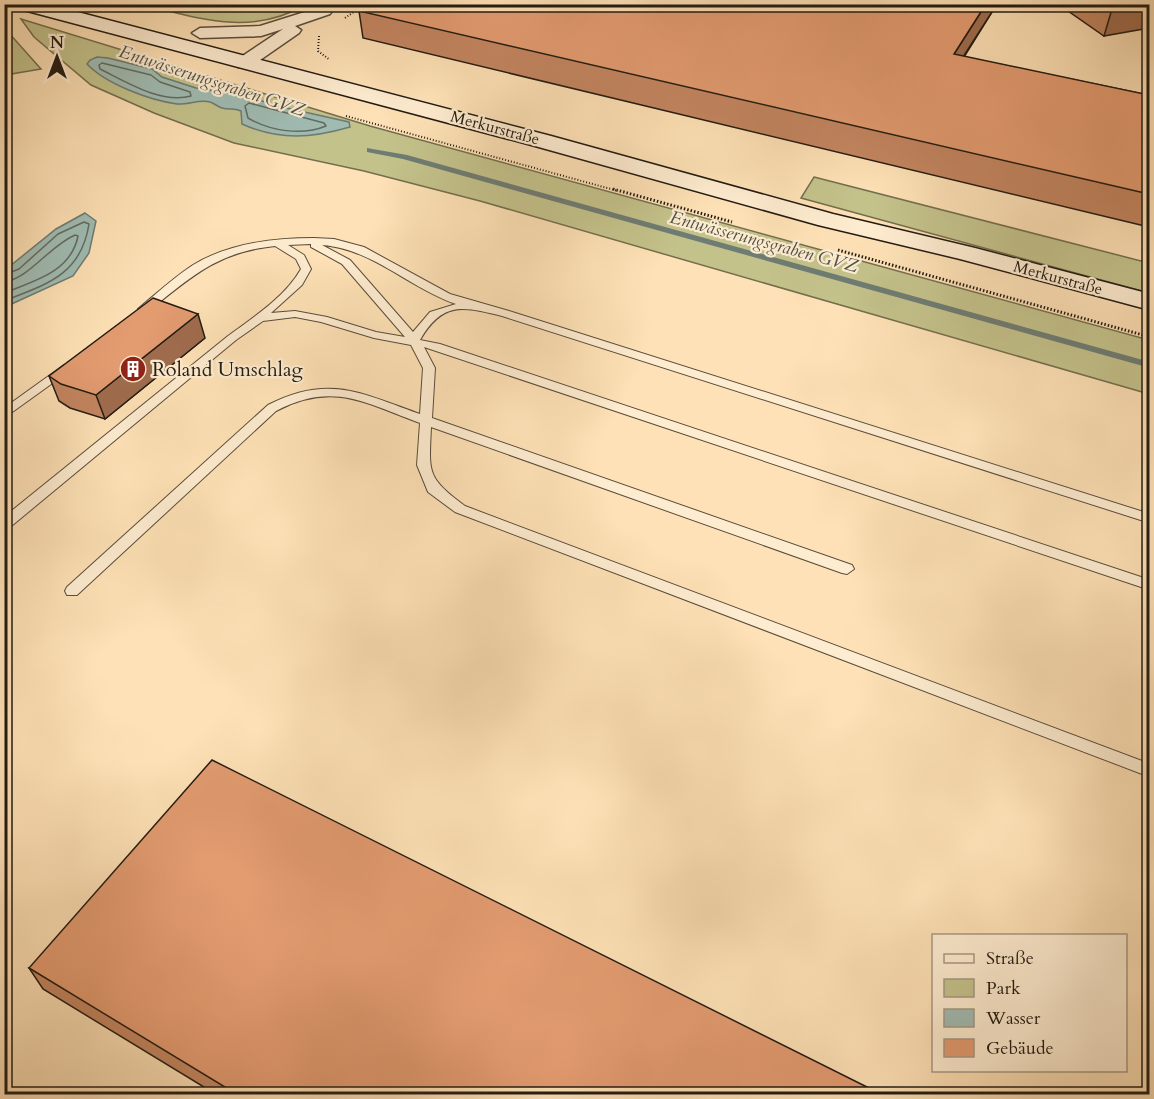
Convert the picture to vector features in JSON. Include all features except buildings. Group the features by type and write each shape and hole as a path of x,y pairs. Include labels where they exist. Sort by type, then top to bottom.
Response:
{"street":[{"name":"Merkurstraße","path":"23,4 253,56 543,141 826,220 966,253 1149,302"},
{"name":"Merkurstraße","path":"28,4 200,33 253,56 322,64 621,143 837,214 966,253"},
{"path":"253,56 329,8"},
{"path":"200,33 261,31 329,8"}],"lane":[{"path":"308,241 346,262 414,340 429,368 423,465 433,489 460,509 1149,771"},
{"path":"136,315 197,267 236,250 276,242 308,241 351,246 429,288 467,305 505,313 1149,519"},
{"path":"4,525 232,338 260,318 298,283 306,269 300,257 276,242"},
{"path":"414,340 423,323 443,308 467,305"},
{"path":"260,318 296,314 323,319 374,335 414,340 458,353 1149,585"},
{"path":"4,414 70,365"},
{"path":"72,591 272,408 293,396 315,390 348,393 847,569"}],"path":[{"path":"339,21 365,4"},
{"path":"322,32 316,47 330,60 322,64"}],"green space":[{"path":"305,4 266,20 246,22 206,19 145,5"},
{"path":"21,19 370,126 1149,340 1149,394 480,201 364,171 234,143 154,113 91,85 34,37"},
{"path":"5,20 8,32 41,69 5,75"},
{"path":"814,177 1149,263 1149,293 801,198"}],"water":[{"path":"97,57 152,69 162,77 196,88 242,95 282,107 349,122 350,127 322,134 296,136 270,133 242,124 241,111 238,110 222,108 206,101 177,104 129,90 105,78 87,64"},
{"path":"85,213 96,221 89,253 73,276 5,307 5,270 56,229"}],"waterway":[{"name":"Entwässerungsgraben GVZ","path":"370,150 404,157 1150,365"}],"place":[{"name":"Roland Umschlag","path":"133,369"}]}
